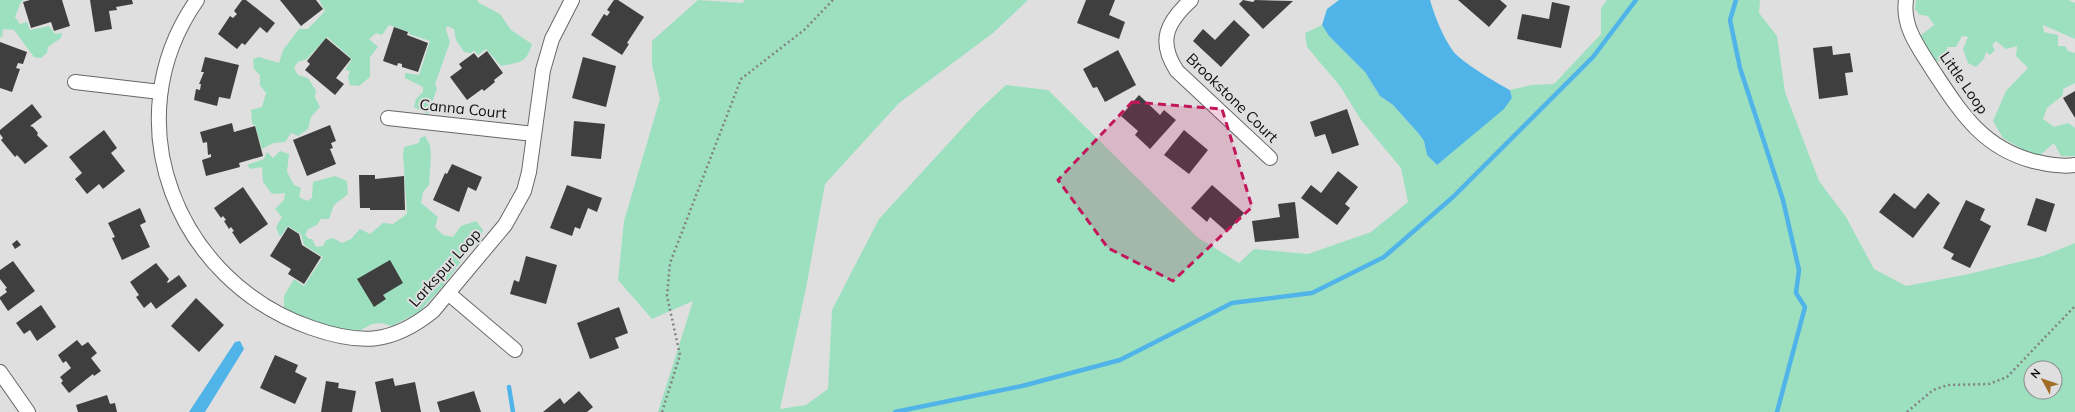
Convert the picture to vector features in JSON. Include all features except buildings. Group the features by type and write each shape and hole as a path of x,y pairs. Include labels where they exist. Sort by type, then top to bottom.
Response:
{"street":[{"name":"Larkspur Loop","path":"197,0 177,33 166,64 160,92 159,130 162,154 175,200 184,221 197,241 227,277 249,296 270,311 294,322 336,336 367,340 391,336 433,311 505,225 516,208 524,191 529,172 543,70 552,39 572,0"},
{"name":"Brookstone Court","path":"1191,0 1171,22 1166,34 1166,47 1170,60 1177,71 1270,158"},
{"name":"Little Loop","path":"1906,0 1906,16 1915,43 1958,108 1986,139 2018,157 2045,164 2067,166 2075,165"},
{"path":"75,82 160,92"},
{"name":"Canna Court","path":"388,118 534,134"},
{"path":"448,293 515,350"},
{"path":"0,372 28,412"}],"path":[{"path":"662,412 664,400 680,355 667,296 670,263 741,78 804,30 833,0"},
{"path":"1907,412 1933,390 1948,385 1989,384 2007,376 2075,306"}],"highlighted area":[{"path":"1132,102 1222,109 1252,207 1173,281 1108,248 1058,180"}],"green space":[{"path":"0,0 24,0 21,2 15,17 20,24 27,22 30,30 49,26 55,34 62,33 61,38 48,47 47,53 41,58 34,57 14,30 3,29 2,38 0,36"},
{"path":"319,0 477,0 479,3 500,14 511,30 532,44 525,59 518,63 501,66 486,49 478,55 474,50 471,53 464,52 456,40 454,29 447,26 446,30 450,42 435,84 437,88 428,114 414,107 416,99 423,92 423,87 405,78 405,73 419,75 430,41 389,25 382,35 376,33 369,39 378,47 370,57 370,77 359,86 350,85 348,77 350,71 345,70 352,59 327,37 307,59 298,62 294,68 298,75 308,78 316,91 315,97 320,107 311,117 308,129 298,136 291,133 285,142 273,143 262,149 255,125 252,124 251,110 262,107 266,93 260,85 260,75 254,69 253,59 259,57 279,63 283,50 299,29 308,29 325,11"},
{"path":"698,0 742,3 745,0 1028,0 993,33 899,103 825,184 806,288 780,409 806,405 828,389 832,310 879,219 978,111 1006,85 1048,90 1197,237 1239,263 1254,249 1308,254 1371,232 1408,202 1401,168 1361,120 1340,86 1307,47 1305,33 1322,25 1329,36 1365,72 1380,96 1393,105 1419,134 1424,141 1427,155 1437,165 1512,98 1510,90 1531,85 1554,84 1601,34 1601,8 1607,0 1760,0 1759,13 1777,36 1785,92 1819,181 1846,217 1874,269 1906,286 1969,274 2043,256 2075,243 2075,412 658,412 693,301 652,319 618,280 624,221 660,99 652,65 652,41"},
{"path":"1916,0 2068,0 2075,3 2075,39 2043,25 2044,32 2058,35 2058,46 2065,46 2068,51 2075,53 2075,83 2063,89 2063,95 2047,108 2043,119 2054,127 2068,123 2075,128 2075,156 2061,156 2054,143 2040,155 2027,152 2003,138 1993,121 2006,91 2028,68 2016,56 2017,46 2006,49 1996,41 1992,45 1995,50 1990,55 1986,52 1984,59 1976,67 1968,63 1963,49 1968,37 1962,36 1956,47 1947,47 1947,57 1941,61 1935,61 1920,36 1934,25 1928,16 1920,15 1915,9"},
{"path":"425,136 430,145 431,157 429,185 423,192 421,203 438,217 435,227 443,235 453,237 461,226 476,221 483,230 480,242 471,247 444,285 419,312 392,326 382,323 372,324 359,331 316,326 284,310 284,296 294,279 304,286 323,257 304,245 301,234 288,226 280,237 276,227 282,217 275,209 284,200 285,193 272,194 263,182 262,167 250,169 247,165 264,159 267,152 273,158 280,151 289,154 287,172 294,185 301,188 299,197 307,201 312,198 313,182 335,176 347,181 348,194 334,205 329,219 321,219 317,225 308,229 305,235 309,239 312,239 316,247 323,246 326,240 333,238 342,243 351,239 360,229 370,234 383,223 393,224 407,214 403,154 404,147 419,143 420,138"}],"water":[{"path":"1339,0 1430,0 1440,27 1453,51 1471,66 1510,90 1512,98 1504,109 1437,165 1427,155 1424,141 1419,134 1393,105 1380,96 1365,72 1329,36 1322,25 1327,9"},
{"path":"240,341 244,349 205,412 189,412 235,342"}],"waterway":[{"path":"895,412 1022,386 1120,360 1232,303 1312,293 1384,257 1453,197 1593,57 1636,0"},
{"path":"1736,0 1730,20 1740,68 1783,200 1799,270 1796,293 1805,307 1777,412"},
{"path":"509,387 513,412"}]}
